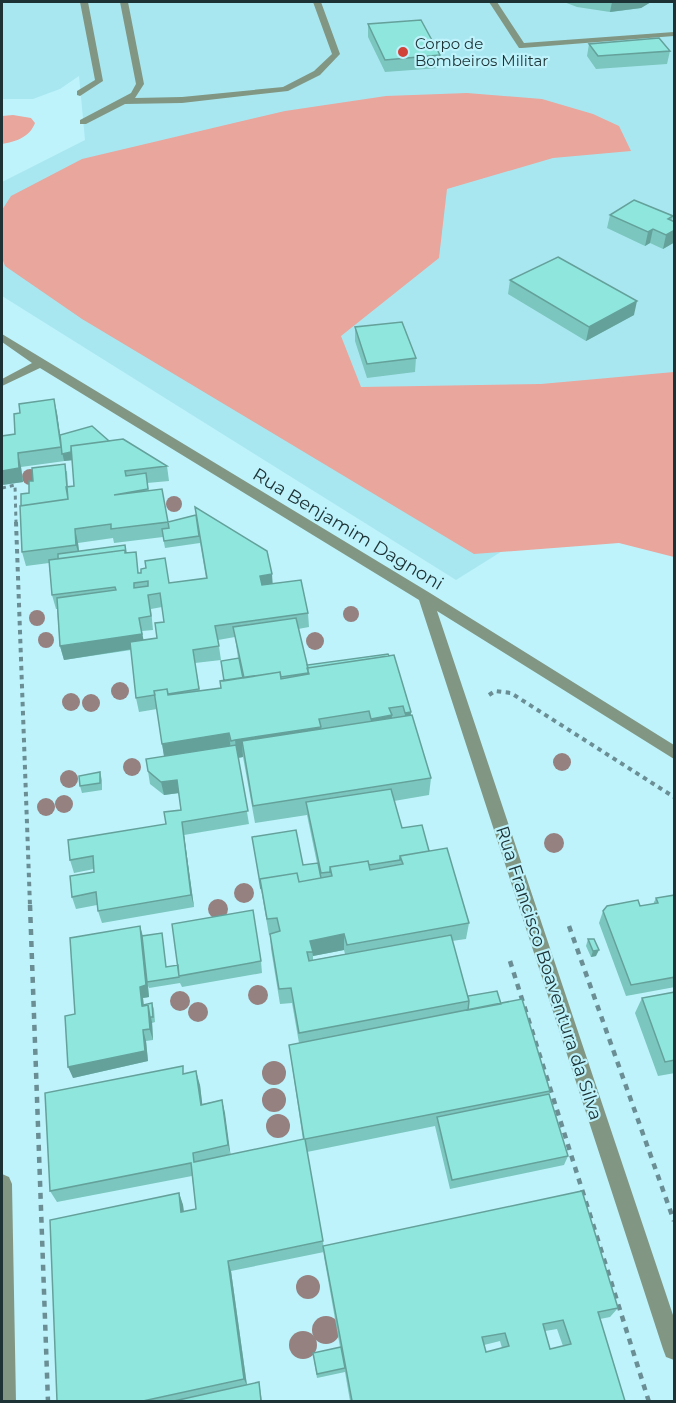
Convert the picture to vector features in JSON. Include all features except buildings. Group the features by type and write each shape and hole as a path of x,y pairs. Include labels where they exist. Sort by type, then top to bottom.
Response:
{"street":[{"path":"80,93 99,81 84,2"},
{"path":"83,122 134,96 140,84 124,2"},
{"path":"125,101 182,100 285,89 317,73 336,54 317,2"},
{"path":"492,2 522,46 675,34"},
{"name":"Rua Benjamim Dagnoni","path":"2,337 40,363 425,597 675,753"},
{"path":"2,383 40,363"},
{"name":"Rua Francisco Boaventura da Silva","path":"425,597 675,1349"},
{"path":"2,1184 5,1401"}],"path":[{"path":"2,488 15,485 48,1401"},
{"path":"491,702 489,694 495,691 511,693 675,797"},
{"path":"568,924 675,1221"},
{"path":"509,959 648,1401"}],"shaded area":[{"path":"2,2 674,2 674,444 456,580 2,296 2,182 85,140 79,76 60,89 33,99 2,99"},
{"path":"467,93 542,99 593,114 619,126 631,151 553,158 447,189 439,258 341,336 361,387 541,384 674,372 674,557 619,543 474,554 82,319 5,266 2,258 2,210 11,196 82,159 285,111 386,96"},
{"path":"2,116 31,118 35,123 30,132 22,138 2,144"}],"place":[{"name":"Corpo de Bombeiros Militar","path":"403,52"}]}
